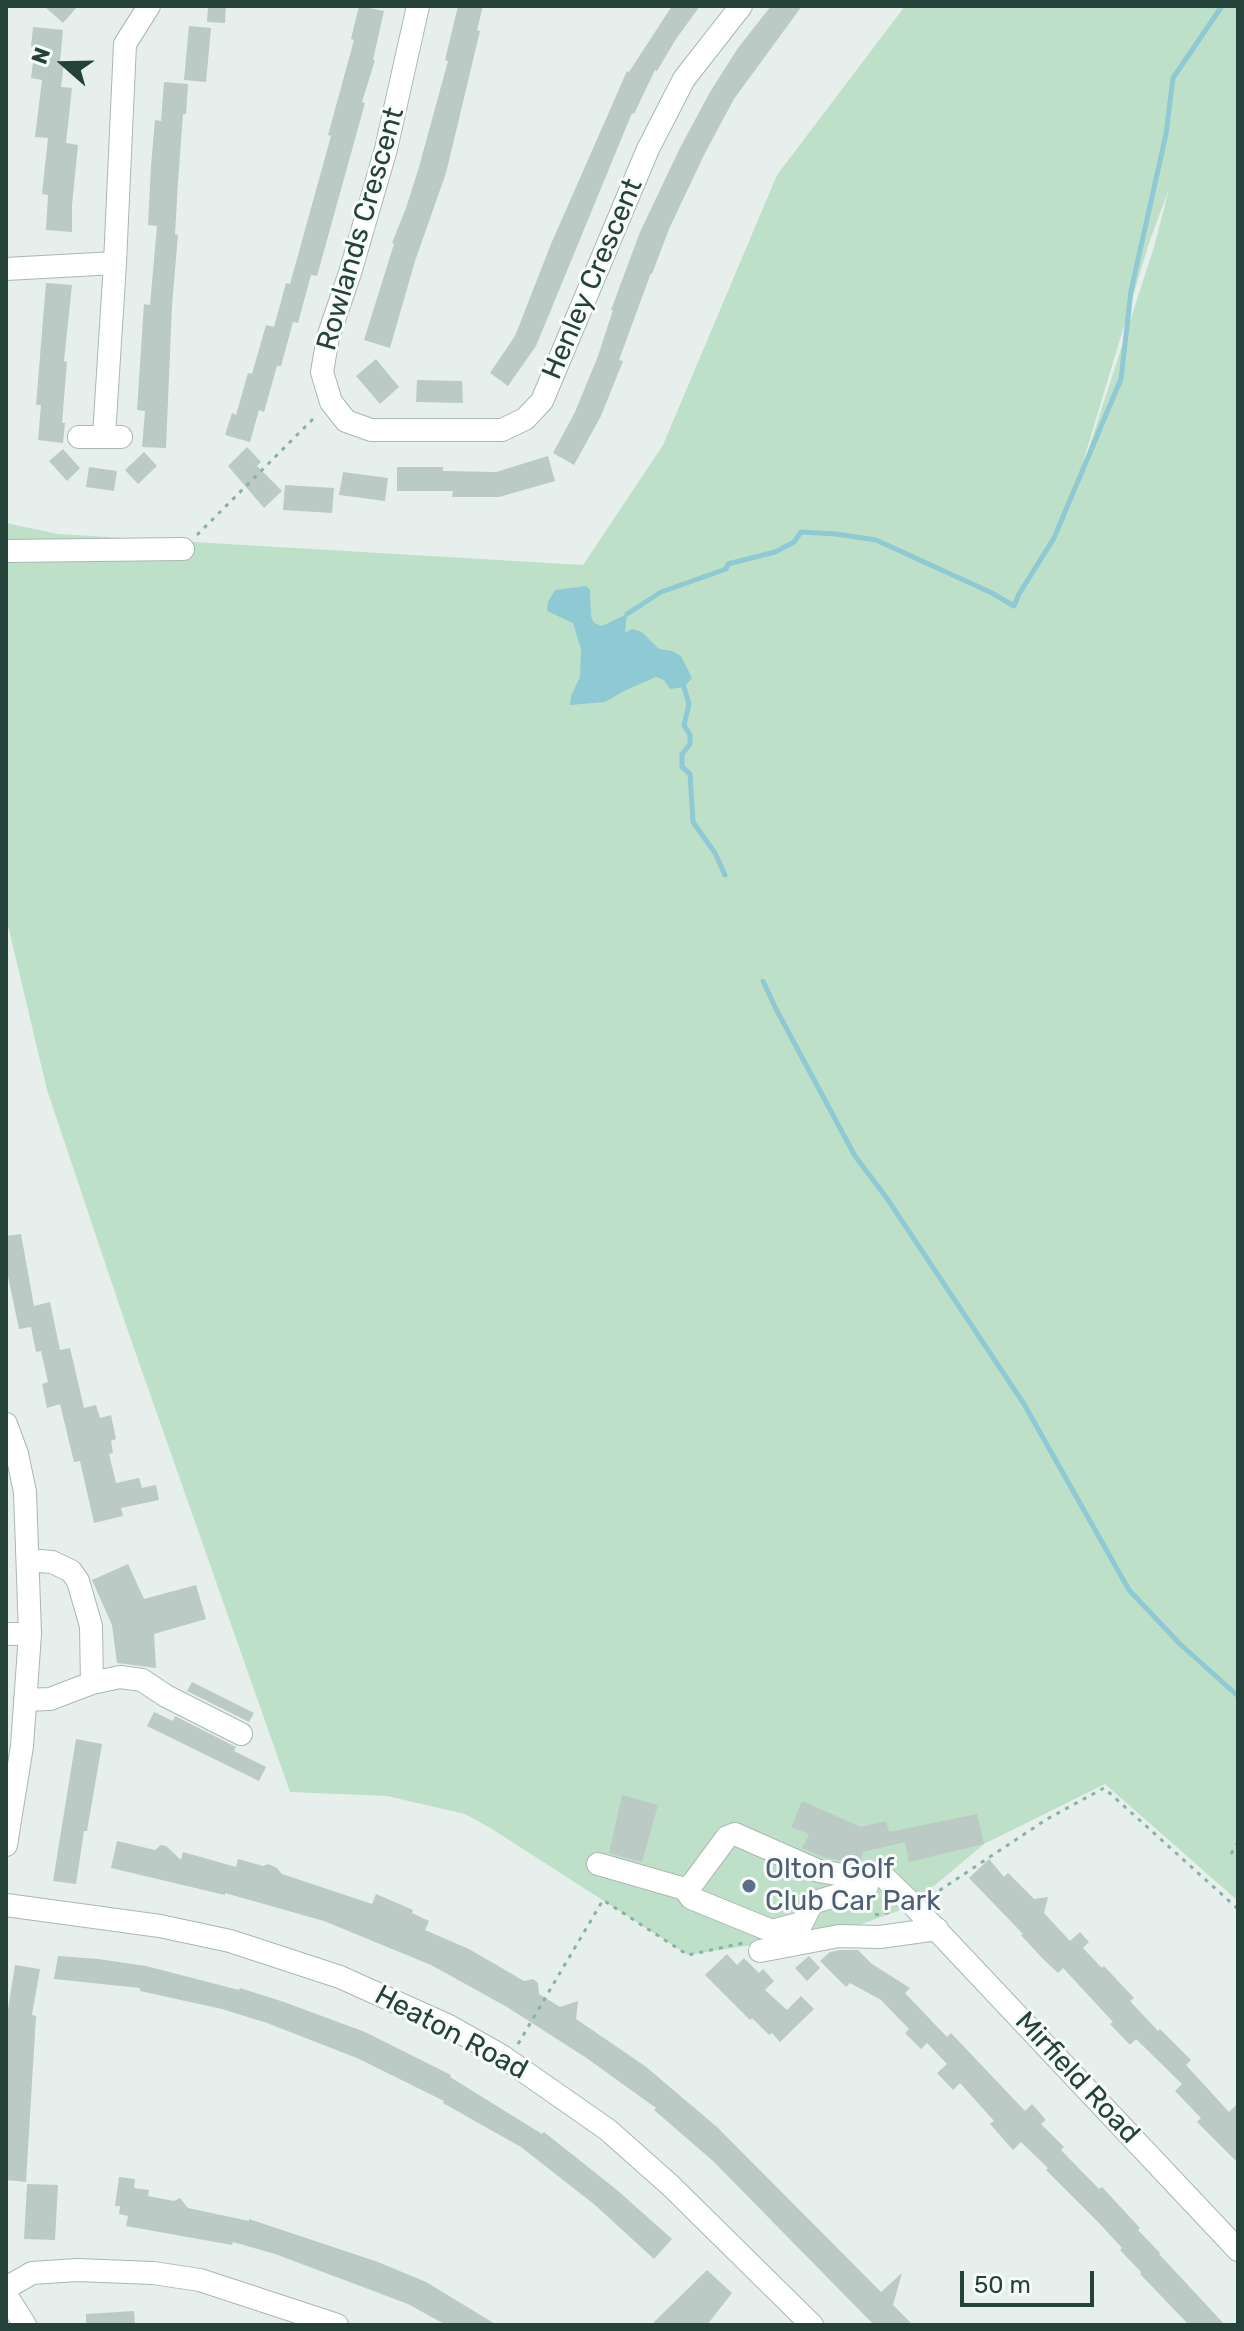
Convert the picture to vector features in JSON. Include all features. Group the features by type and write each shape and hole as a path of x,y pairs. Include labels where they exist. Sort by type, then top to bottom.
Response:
{"street":[{"path":"79,437 112,436 115,263 125,44 149,6"},
{"name":"Rowlands Crescent","path":"331,402 322,372 328,337 386,149 418,6"},
{"name":"Henley Crescent","path":"331,402 346,421 371,430 502,430 525,419 542,401 648,149 684,79 741,6"},
{"path":"6,269 115,263"},
{"path":"6,551 183,549"},
{"path":"6,1424 17,1454 25,1492 30,1634 22,1746 6,1845"},
{"path":"28,1560 52,1562 71,1571 78,1581 91,1626 92,1683"},
{"path":"6,1634 30,1634"},
{"path":"25,1700 50,1699 92,1683 120,1677 142,1680 166,1696 241,1734"},
{"path":"685,1889 693,1883 727,1837 735,1834 819,1871 874,1883"},
{"path":"598,1864 685,1889 691,1898 772,1931 802,1923 812,1903 874,1883"},
{"name":"Mirfield Road","path":"874,1883 915,1907 937,1929 1238,2250"},
{"name":"Heaton Road","path":"6,1905 160,1926 230,1941 340,1977 449,2026 508,2060 608,2130 671,2186 804,2317"},
{"path":"754,1946 839,1936 880,1937 937,1929"},
{"path":"6,2288 32,2273 77,2270 153,2273 200,2280 337,2325"},
{"path":"6,2295 25,2325"},
{"path":"780,2325 804,2317"}],"path":[{"path":"183,549 331,402"},
{"path":"870,1916 915,1907 1047,1819 1104,1788 1238,1909"},
{"path":"1231,1854 1238,1842"},
{"path":"508,2060 603,1900 688,1955 754,1946"}],"green space":[{"path":"905,6 1238,6 1238,1901 1105,1784 984,1844 909,1907 842,1931 688,1955 465,1814 387,1796 290,1792 47,1090 6,917 6,523 58,534 583,565 663,445 777,175","holes":["1169,189 1154,247 1065,522 1149,243"]}],"water":[{"path":"586,586 590,590 594,623 602,626 627,614 625,633 632,629 642,632 659,649 681,656 692,678 684,687 670,689 664,680 656,677 605,702 570,705 580,677 581,649 573,623 547,611 548,602 555,590"}],"building":[{"path":"44,6 78,6 63,23"},
{"path":"208,6 226,6 225,23 207,22"},
{"path":"359,6 384,11 375,60 362,102 365,103 317,276 311,275 298,323 293,322 281,366 277,366 264,412 259,410 250,442 225,435 232,413 236,415 248,373 252,374 266,325 274,327 286,283 290,284 331,136 328,135 354,40 351,39"},
{"path":"458,6 483,6 477,30 480,31 446,173 415,261 390,348 364,340 392,243 419,167 448,61 445,60"},
{"path":"672,6 700,6 655,70 632,113 536,346 508,386 490,373 515,336 551,244 627,71"},
{"path":"771,6 802,6 734,99 705,153 651,273 619,360 623,361 601,416 574,465 553,453 575,412 598,356 611,310 640,232 710,92 738,48"},
{"path":"189,26 211,28 206,82 184,80"},
{"path":"33,27 63,30 61,87 72,88 66,143 78,145 72,232 46,230 48,195 42,194 48,138 35,137 42,80 31,78 35,47 31,47"},
{"path":"164,82 188,84 178,182 166,448 142,447 145,411 137,410 144,304 150,305 157,226 148,225 151,166 155,120 161,121"},
{"path":"46,283 72,285 64,361 67,362 63,443 38,440 41,405 36,405"},
{"path":"376,359 399,387 380,404 356,376"},
{"path":"417,380 462,381 463,403 416,402"},
{"path":"247,447 261,462 257,466 282,491 264,508 228,466"},
{"path":"63,449 80,468 67,481 49,461"},
{"path":"144,452 157,466 138,484 125,470"},
{"path":"548,456 555,481 499,497 452,497 453,491 397,491 397,467 496,472"},
{"path":"89,467 117,471 114,491 86,487"},
{"path":"343,472 388,478 385,501 339,495"},
{"path":"285,485 334,488 332,513 283,510"},
{"path":"21,1234 34,1306 50,1302 60,1350 70,1348 84,1408 96,1405 100,1418 111,1415 116,1439 111,1441 113,1453 109,1454 116,1483 139,1478 142,1488 156,1485 159,1500 121,1508 123,1516 94,1523 80,1461 74,1462 60,1404 47,1408 42,1384 48,1382 41,1351 36,1352 31,1327 19,1329 6,1267 6,1236"},
{"path":"128,1564 144,1599 196,1585 206,1619 154,1634 156,1668 117,1663 112,1625 92,1580"},
{"path":"192,1682 254,1713 249,1722 187,1691"},
{"path":"154,1712 173,1721 175,1716 236,1747 234,1751 266,1767 259,1781 147,1726"},
{"path":"76,1739 102,1744 76,1884 53,1881"},
{"path":"622,1795 658,1805 642,1862 609,1853"},
{"path":"802,1801 861,1827 886,1821 889,1832 977,1814 984,1844 909,1862 905,1842 863,1852 860,1864 823,1857 802,1848 809,1834 791,1827"},
{"path":"117,1841 155,1850 161,1845 166,1846 181,1860 183,1852 236,1867 238,1859 263,1866 268,1864 282,1874 372,1904 376,1894 413,1910 412,1913 429,1921 425,1930 469,1949 524,1981 533,1979 538,1983 539,1994 560,2007 578,2001 576,2019 645,2066 717,2127 881,2292 902,2273 893,2305 913,2325 874,2325 713,2161 654,2110 656,2108 507,2007 431,1965 324,1921 225,1893 111,1868"},
{"path":"989,1859 1004,1877 1008,1873 1034,1899 1048,1897 1044,1913 1070,1941 1080,1932 1089,1942 1083,1948 1134,1998 1130,2001 1158,2031 1160,2029 1191,2060 1186,2065 1229,2112 1238,2103 1238,2163 1197,2122 1201,2118 1175,2091 1182,2084 1136,2039 1130,2045 1063,1968 1058,1973 1042,1958 969,1878"},
{"path":"858,1950 872,1964 910,1988 905,1993 947,2037 951,2033 1025,2111 1032,2104 1046,2120 1041,2124 1064,2147 1061,2150 1099,2189 1102,2187 1225,2325 1189,2325 1140,2274 1099,2223 1046,2170 1048,2168 1021,2142 1013,2150 990,2124 994,2121 960,2083 953,2090 937,2073 947,2064 927,2043 921,2049 905,2033 909,2029 881,2000 850,1983 846,1987 820,1961 830,1952"},
{"path":"727,1954 737,1965 744,1958 759,1973 763,1969 774,1981 765,1990 787,2010 801,1996 814,2009 780,2042 752,2018 750,2020 705,1975"},
{"path":"58,1956 146,1966 240,1988 365,2032 451,2075 542,2134 544,2132 672,2239 654,2259 595,2205 521,2147 444,2101 357,2058 222,2009 140,1991 140,1988 54,1979"},
{"path":"809,1956 820,1968 807,1981 795,1968"},
{"path":"15,1965 40,1969 32,2015 36,2016 26,2182 6,2180 6,2039"},
{"path":"119,2177 135,2179 134,2188 149,2190 148,2196 174,2201 180,2198 188,2208 249,2219 378,2262 426,2282 497,2325 446,2325 408,2304 275,2254 233,2242 232,2245 126,2226 128,2216 119,2214 120,2206 115,2206"},
{"path":"27,2184 58,2185 55,2240 24,2239"},
{"path":"707,2270 732,2293 707,2325 651,2325"},
{"path":"134,2311 135,2325 86,2325 86,2314"}],"waterway":[{"path":"627,614 661,592 726,569 728,564 775,552 794,542 801,532 876,540 1014,606 1054,538 1121,379 1131,291 1166,134 1173,78 1222,6"},
{"path":"684,687 689,704 684,725 690,735 690,744 682,754 682,767 690,774 693,822 715,853 725,875"},
{"path":"763,981 855,1156 886,1197 1024,1404 1129,1590 1180,1644 1238,1696"}],"place":[{"name":"Olton Golf Club Car Park","path":"749,1886"}]}
